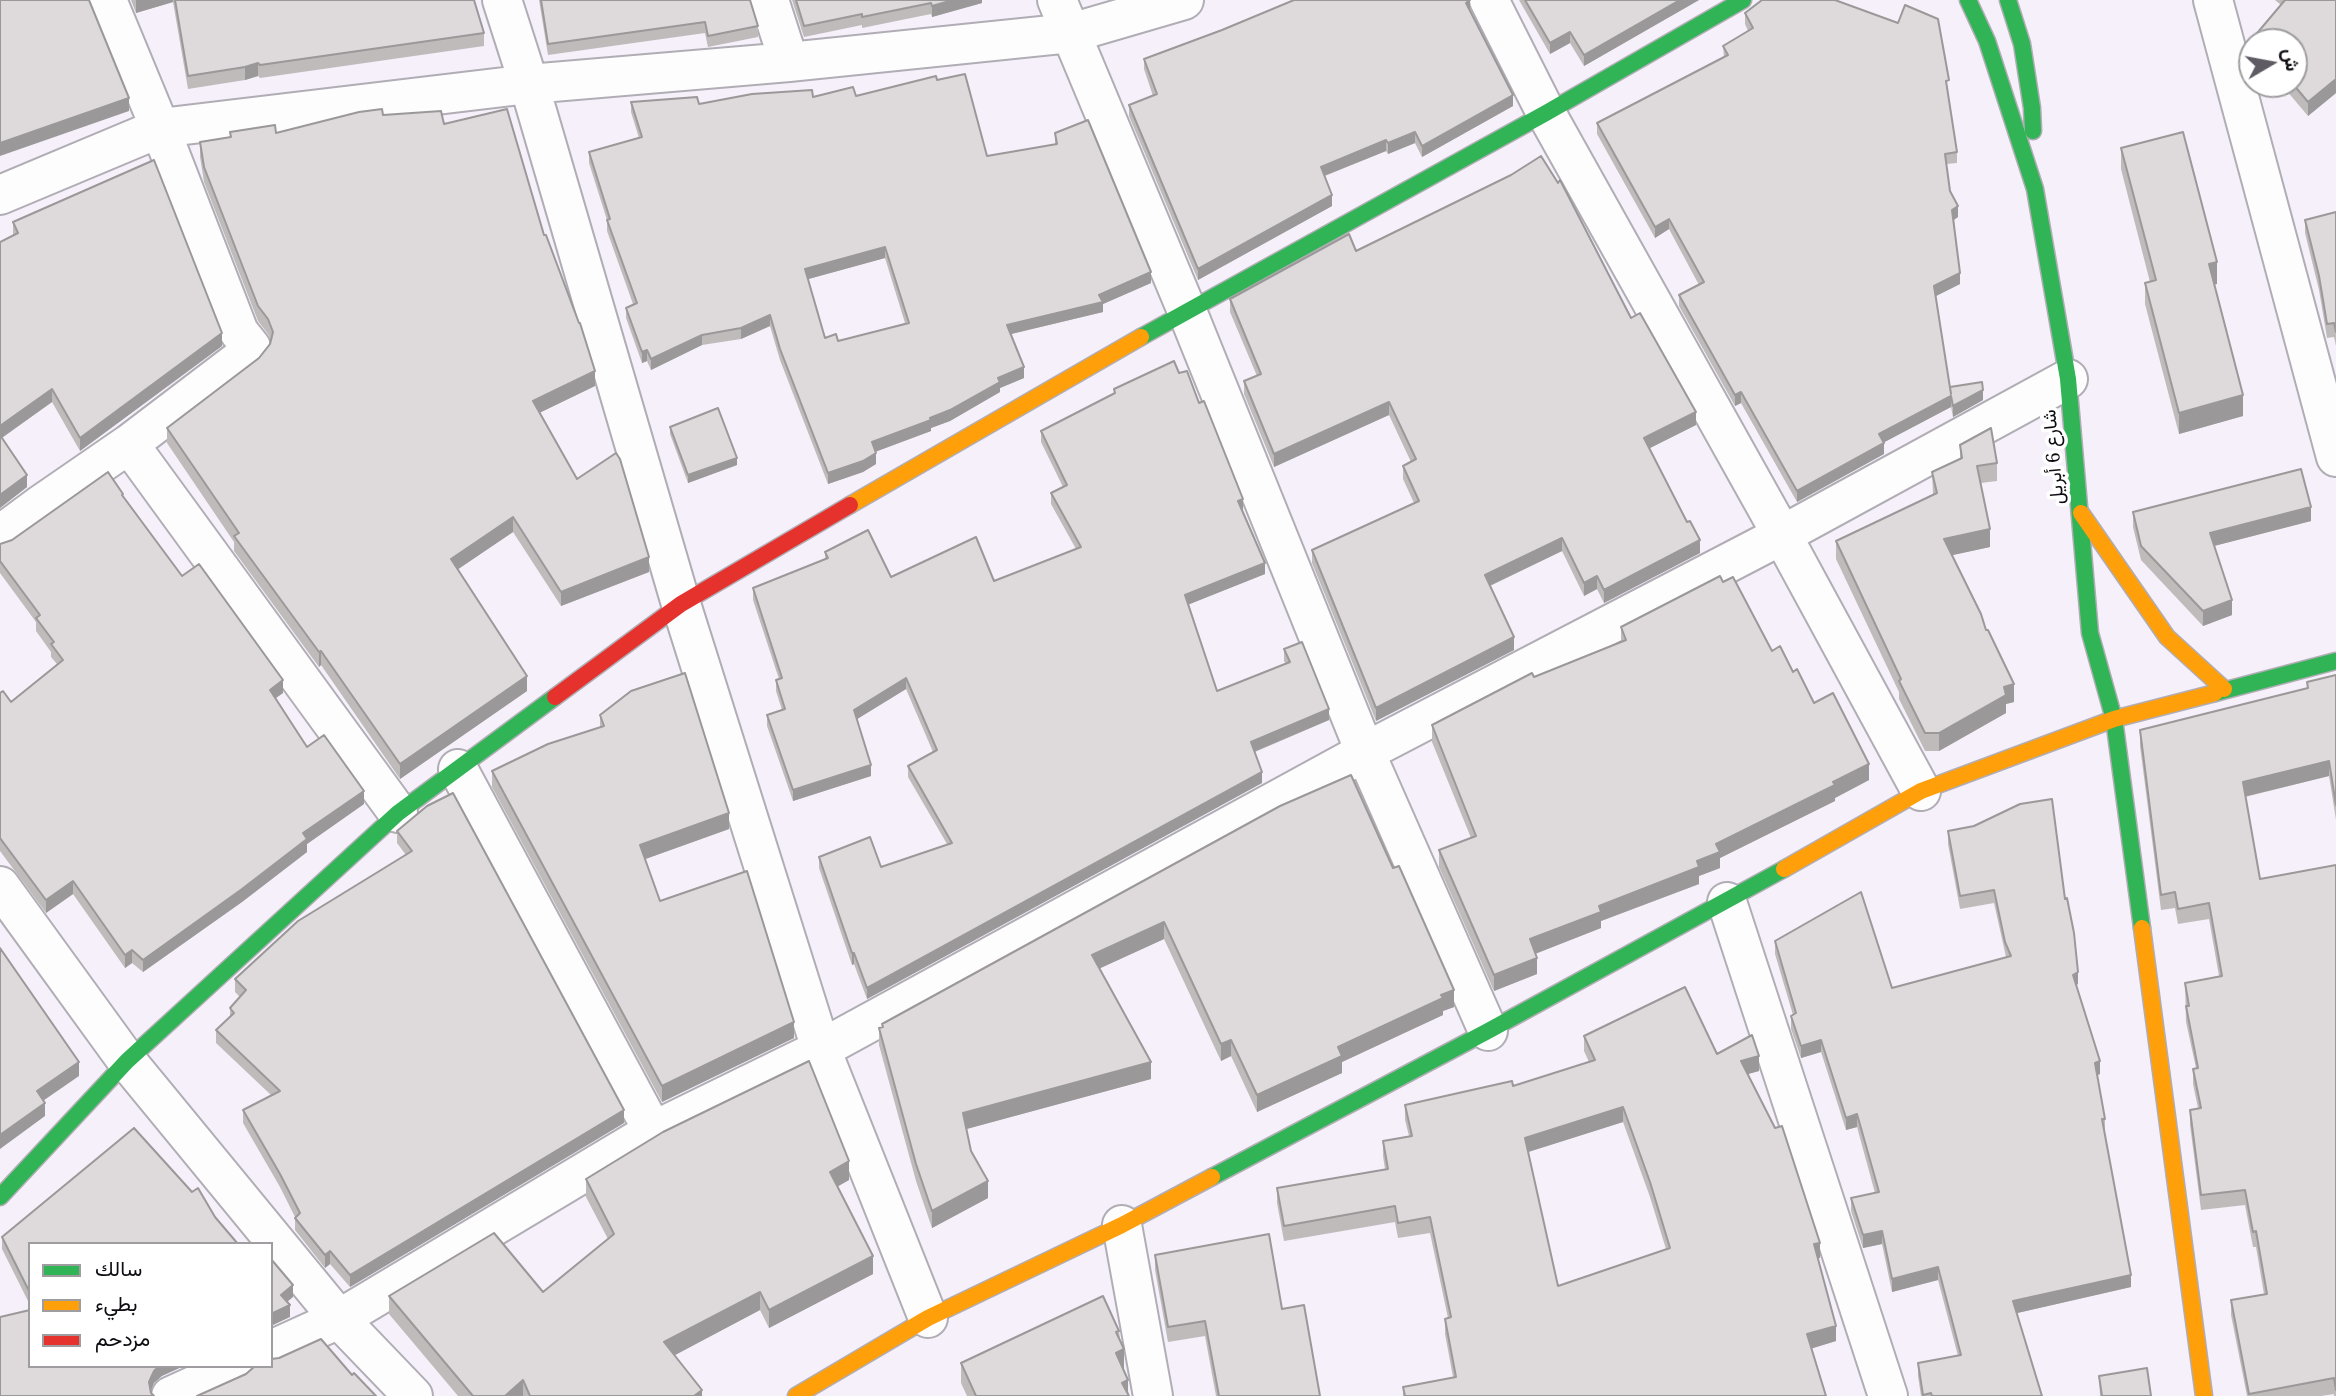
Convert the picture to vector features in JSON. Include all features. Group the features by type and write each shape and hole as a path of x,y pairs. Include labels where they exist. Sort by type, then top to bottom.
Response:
{"street":[{"path":"0,536 129,444 246,355 251,347 239,332 107,0"},
{"path":"502,0 681,604 821,1049 928,1318"},
{"path":"769,0 789,62"},
{"path":"0,195 160,128 529,84 789,62 1064,16 1184,0"},
{"path":"1489,0 1546,113 1782,535 1921,791"},
{"path":"0,1197 127,1061 398,813 681,604 939,452 1743,0"},
{"name":"شارع 6 أبريل","path":"1968,0 1987,41 2035,189"},
{"name":"شارع 6 أبريل","path":"2008,0 2022,44 2032,108 2035,189 2068,379 2090,633 2114,719 2204,1396"},
{"path":"2213,0 2336,457"},
{"path":"1064,16 1187,311 1365,752 1488,1031"},
{"path":"273,1349 339,1320 653,1131 821,1049 1365,752 1782,535 2068,379"},
{"path":"129,444 398,813"},
{"path":"2080,511 2166,637 2224,689"},
{"path":"796,1396 928,1318 1122,1225 1488,1031 1727,902 1921,791 2114,719 2336,661"},
{"path":"458,769 653,1131"},
{"path":"0,886 127,1061 339,1320 413,1396"},
{"path":"1727,902 1888,1396"},
{"path":"1122,1225 1153,1396"},
{"path":"171,1396 233,1368"}],"building":[{"path":"0,0 89,0 129,98 0,143"},
{"path":"175,0 474,0 484,33 260,65 258,63 188,76"},
{"path":"541,0 750,0 758,26 708,36 705,22 548,44"},
{"path":"796,0 953,0 932,6 931,3 804,26"},
{"path":"1294,0 1470,0 1466,3 1513,95 1422,146 1415,132 1388,143 1386,140 1321,167 1332,195 1198,269 1129,105 1157,94 1144,59"},
{"path":"1525,0 1680,0 1584,55 1570,32 1550,43"},
{"path":"1762,0 1835,0 1898,23 1905,5 1938,19 1949,80 1946,81 1957,152 1945,154 1950,191 1958,206 1952,210 1960,273 1934,286 1951,394 1950,387 1982,382 1983,390 1953,406 1951,396 1879,434 1884,443 1797,491 1741,392 1735,395 1679,295 1704,282 1669,219 1655,227 1597,123 1728,55 1723,46 1753,28 1745,13"},
{"path":"2285,0 2336,0 2336,79 2308,102 2305,98 2308,98 2308,28 2261,28"},
{"path":"965,74 987,156 1057,144 1055,133 1088,120 1151,272 1099,295 1103,302 1007,325 1024,367 998,378 1000,382 930,418 931,420 872,442 876,453 863,461 828,473 780,349 770,315 741,328 702,335 651,359 647,350 642,352 626,308 637,303 607,220 610,219 589,152 642,137 631,102 697,97 699,104 752,94 812,90 813,97 853,87 856,96 936,76 937,80","holes":["885,247 909,323 838,341 836,334 825,338 805,269"]},
{"path":"382,109 383,115 441,111 444,124 507,109 544,235 580,323 595,371 533,401 577,479 616,453 649,557 561,592 513,517 451,559 527,676 400,764 321,651 319,652 234,536 239,533 167,428 259,358 270,344 273,332 268,319 258,306 204,167 200,142 231,137 230,132 275,125 276,133 359,112"},
{"path":"2183,132 2217,262 2209,264 2243,395 2179,413 2145,283 2156,280 2121,148"},
{"path":"1541,156 1558,183 1560,180 1631,318 1640,313 1696,412 1644,438 1687,522 1690,521 1700,540 1604,590 1597,576 1584,583 1562,538 1485,575 1514,637 1376,708 1312,550 1419,501 1403,466 1416,459 1389,402 1274,454 1244,381 1261,374 1230,299 1349,234 1356,251 1511,175"},
{"path":"154,160 222,333 80,438 52,389 0,426 0,242 18,233 13,222"},
{"path":"2336,212 2336,332 2334,323 2327,324 2319,276 2305,220"},
{"path":"1174,361 1179,373 1187,371 1199,403 1204,401 1243,499 1238,501 1265,563 1185,595 1217,691 1290,662 1284,649 1302,642 1329,709 1251,742 1262,772 867,988 819,857 870,837 881,867 952,843 908,766 937,750 906,678 854,710 871,765 793,790 767,715 785,709 776,680 782,678 753,588 828,558 825,552 868,530 891,577 976,537 994,581 1081,547 1051,493 1067,485 1041,431 1115,393 1114,389"},
{"path":"718,408 737,458 688,475 670,427"},
{"path":"1991,428 1997,463 1977,466 1990,529 1944,539 2014,684 2004,687 2006,695 1939,733 1925,733 1836,541 1937,493 1932,472 1962,458 1960,445"},
{"path":"0,435 27,475 0,495"},
{"path":"2301,469 2311,507 2210,533 2232,600 2203,611 2141,546 2133,512"},
{"path":"108,472 182,576 199,564 283,680 270,690 307,747 324,735 364,791 303,833 307,839 242,889 143,960 132,950 125,955 73,881 46,900 0,838 0,693 3,691 11,702 63,660 51,644 54,642 36,618 40,615 0,561 0,544 12,540"},
{"path":"1720,576 1723,582 1733,577 1772,651 1780,646 1793,672 1797,669 1814,703 1833,693 1869,764 1833,782 1835,785 1716,844 1720,852 1697,861 1699,867 1599,906 1601,912 1530,939 1537,958 1494,975 1439,850 1476,836 1432,725 1532,673 1534,677 1626,640 1621,627"},
{"path":"685,673 729,813 640,845 660,901 747,871 794,1022 662,1086 492,771 548,744 604,726 600,715 631,691"},
{"path":"2336,675 2336,805 2329,761 2243,782 2260,879 2336,865 2336,1390 2334,1378 2249,1394 2231,1300 2267,1294 2256,1231 2253,1232 2245,1190 2201,1195 2190,1110 2201,1108 2193,1069 2198,1068 2186,1006 2189,1006 2185,983 2222,976 2209,903 2178,909 2175,892 2161,895 2140,730 2308,688 2307,682"},
{"path":"1351,775 1393,868 1399,866 1454,990 1441,995 1443,998 1338,1047 1342,1056 1257,1095 1231,1040 1221,1044 1164,922 1092,955 1151,1062 963,1113 971,1151 988,1181 932,1211 916,1164 879,1028 883,1027 882,1024 1280,806"},
{"path":"453,793 624,1110 350,1275 330,1251 325,1255 295,1218 300,1213 243,1110 280,1091 216,1030 234,1013 230,1008 246,990 235,979 298,921 412,851 397,831 427,806"},
{"path":"2052,799 2065,899 2067,898 2074,933 2078,972 2073,975 2100,1061 2095,1063 2105,1119 2102,1119 2131,1275 2013,1301 2042,1396 1923,1395 1918,1363 1961,1355 1938,1267 1892,1279 1882,1231 1863,1235 1851,1198 1879,1192 1857,1114 1846,1118 1821,1040 1801,1046 1791,1016 1796,1013 1775,941 1861,892 1892,988 2011,956 2005,942 1994,890 1960,896 1948,831 1974,826 2020,804"},
{"path":"0,948 79,1062 37,1091 45,1103 0,1135"},
{"path":"1685,987 1717,1054 1752,1035 1759,1056 1741,1061 1775,1128 1782,1126 1820,1243 1814,1244 1836,1326 1807,1334 1826,1396 1405,1396 1403,1387 1456,1377 1445,1319 1451,1317 1430,1217 1398,1223 1395,1206 1284,1226 1277,1188 1388,1169 1383,1141 1412,1136 1405,1105 1512,1081 1513,1086 1595,1060 1584,1036","holes":["1623,1107 1670,1248 1558,1286 1525,1138"]},
{"path":"809,1061 849,1161 830,1172 873,1256 769,1310 760,1292 664,1342 702,1390 694,1396 530,1396 523,1380 505,1396 473,1396 389,1296 494,1233 543,1292 614,1234 586,1179 663,1132"},
{"path":"134,1128 192,1192 198,1188 215,1217 236,1242 28,1242 28,1289 2,1237"},
{"path":"1269,1234 1282,1309 1304,1305 1320,1396 1219,1396 1205,1321 1168,1327 1155,1255"},
{"path":"273,1261 293,1285 281,1295 290,1305 273,1313"},
{"path":"1103,1296 1124,1349 1116,1353 1128,1380 1122,1383 1129,1396 976,1396 961,1363"},
{"path":"28,1310 28,1368 157,1368 149,1382 154,1396 0,1396 0,1317"},
{"path":"321,1339 352,1375 354,1373 376,1396 197,1396 246,1374 253,1368 273,1368 273,1359"},
{"path":"2147,1368 2151,1396 2102,1396 2099,1376"}],"traffic: fast":[{"path":"1141,337 1546,113 1743,0"},
{"path":"1968,0 1987,41 2035,189 2068,379 2090,633 2114,719 2142,928"},
{"path":"2008,0 2022,44 2033,131"},
{"path":"2215,693 2336,661"},
{"path":"0,1197 127,1061 398,813 555,697"},
{"path":"1212,1177 1488,1031 1784,869"}],"traffic: slow":[{"path":"850,505 1141,337"},
{"path":"2081,513 2167,637 2224,689"},
{"path":"1784,869 1921,791 2114,719 2215,693"},
{"path":"2142,928 2204,1396"},
{"path":"796,1396 928,1318 1122,1225 1212,1177"}],"traffic: jam":[{"path":"555,697 681,604 850,505"}]}
